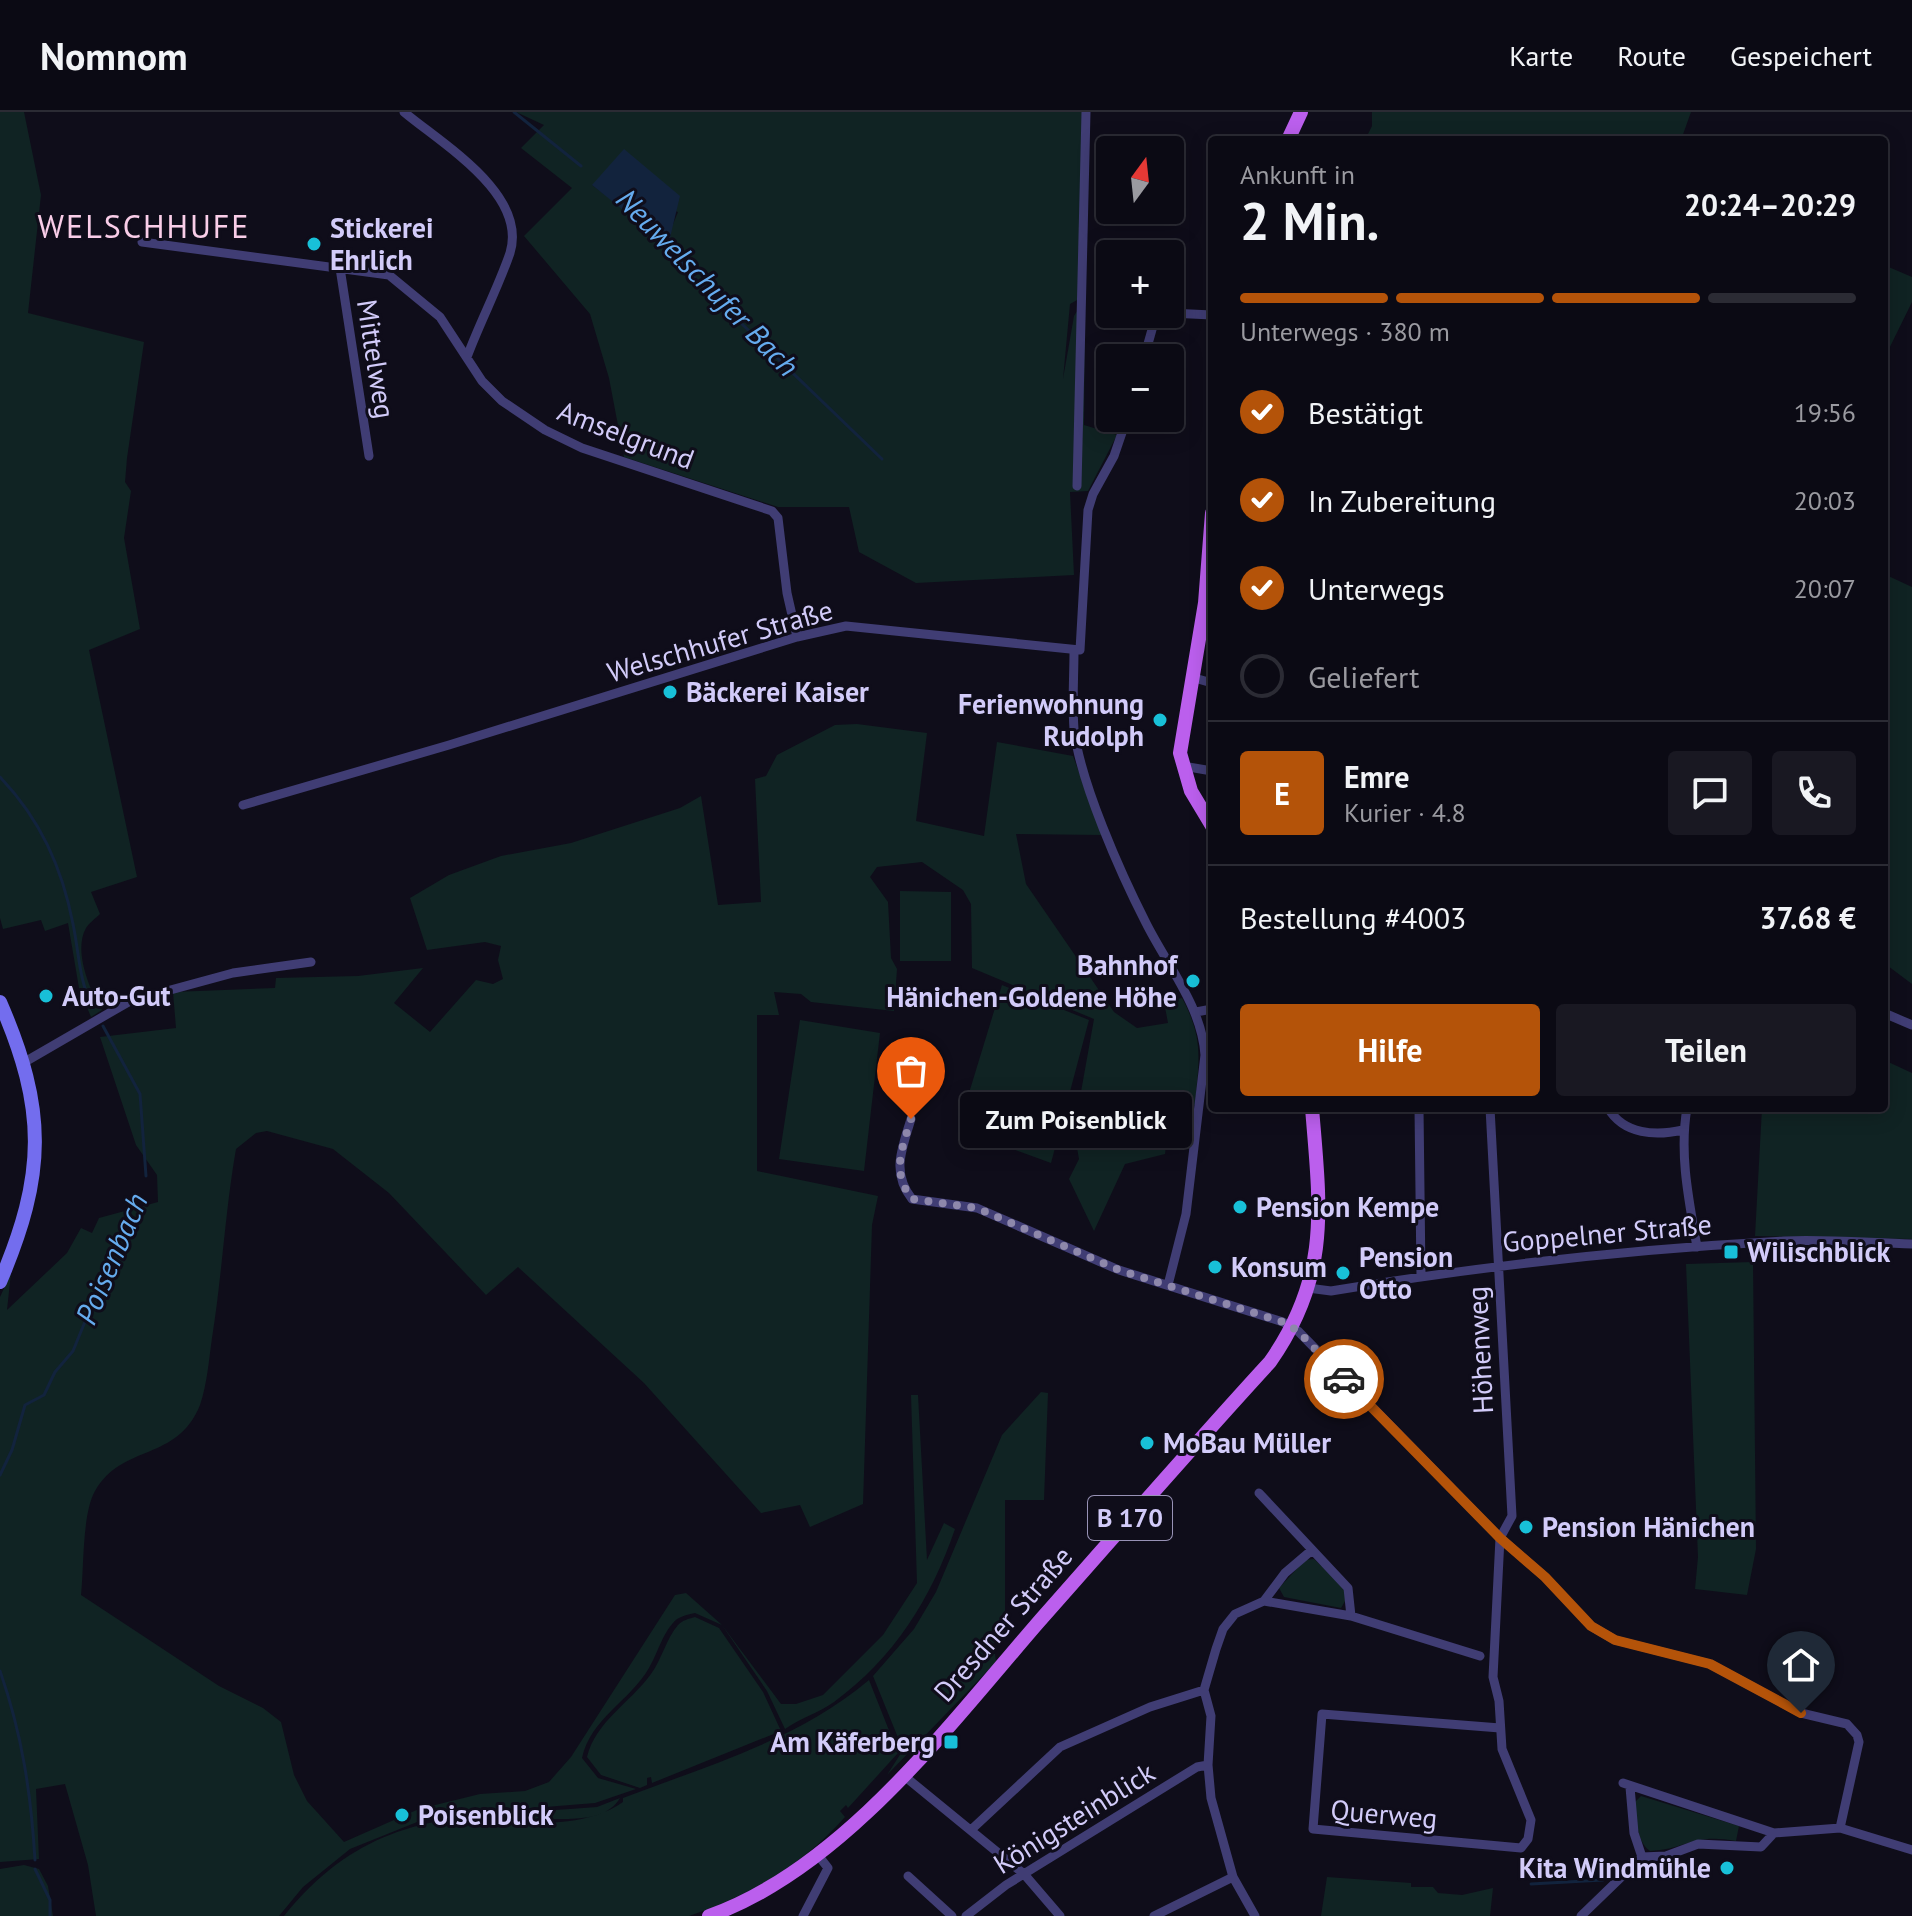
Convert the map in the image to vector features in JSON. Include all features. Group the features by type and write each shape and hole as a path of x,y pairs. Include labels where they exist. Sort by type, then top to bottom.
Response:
{"main road":[{"path":"1290,136 1301,112"},
{"path":"1208,564 1205,603 1182,729 1183,766 1191,791 1208,819"},
{"path":"0,1002 23,1063 36,1113 37,1162 14,1250 0,1282"},
{"name":"Dresdner Straße","path":"709,1916 777,1885 818,1855 903,1775 1270,1362 1292,1328 1308,1288 1319,1237 1312,1112"}],"street":[{"path":"404,112 491,185 510,219 510,252 467,357"},
{"path":"1077,486 1086,112"},
{"name":"Mittelweg","path":"142,242 379,271 407,286 440,317 467,357"},
{"name":"Mittelweg","path":"340,268 369,456"},
{"path":"1184,314 1208,315"},
{"name":"Amselgrund","path":"467,357 482,381 502,401 545,430 582,448 772,511 778,518 787,593 797,637"},
{"path":"1122,432 1088,510 1080,650 1074,650 1074,730 1085,775 1132,895 1196,1012 1205,1055 1184,1225 1168,1285"},
{"name":"Welschhufer Straße","path":"243,805 463,741 797,637 846,626 1074,650"},
{"path":"1191,677 1208,682"},
{"path":"1183,766 1208,770"},
{"path":"23,1063 130,1001 233,973 311,962"},
{"path":"1196,1012 1208,1010"},
{"path":"1888,1015 1912,1025"},
{"path":"1419,1112 1421,1276"},
{"name":"Höhenweg","path":"1490,1112 1512,1516 1500,1538"},
{"path":"1611,1112 1631,1129 1657,1134 1683,1130"},
{"path":"1686,1112 1683,1130 1685,1175 1697,1247"},
{"path":"911,1119 900,1162 900,1184 912,1199 977,1208 1090,1259 1262,1314 1292,1328 1591,1626 1615,1640 1710,1664 1801,1713 1847,1724 1859,1742 1840,1828"},
{"name":"Goppelner Straße","path":"1308,1288 1331,1291 1497,1264 1697,1247 1786,1241 1912,1244"},
{"path":"1259,1493 1348,1588 1351,1616"},
{"name":"Querweg","path":"1500,1538 1493,1677 1499,1701 1502,1749 1531,1820 1528,1839 1521,1848 1313,1829 1322,1714 1423,1725 1500,1728"},
{"path":"1255,1916 1233,1877 1218,1826 1208,1765 1211,1716 1204,1690 1223,1629 1235,1614 1264,1601 1285,1573 1312,1550"},
{"path":"1264,1601 1351,1616 1480,1656"},
{"path":"972,1829 1060,1747 1104,1725 1204,1690"},
{"name":"Königsteinblick","path":"966,1916 1024,1874 1197,1767 1208,1765"},
{"path":"903,1775 1024,1874 1060,1916"},
{"path":"1642,1857 1634,1833 1626,1785 1774,1833 1840,1828 1912,1850"},
{"path":"1581,1916 1642,1857 1666,1856 1698,1844 1761,1847 1774,1833"},
{"path":"803,1916 828,1868 818,1855"},
{"path":"908,1876 952,1916"},
{"path":"1154,1916 1233,1877"}],"green space":[{"path":"0,112 24,112 41,195 28,313 144,342 127,458 125,482 131,491 124,538 140,629 89,650 137,877 91,892 100,914 82,937 82,959 88,982 102,1010 91,1017 79,988 68,923 45,931 41,920 3,929 0,918"},
{"path":"516,112 1084,112 1079,299 1070,304 1063,379 1074,316 1079,308 1085,309 1084,425 1096,429 1096,432 1117,435 1088,491 1070,492 1074,575 916,583 859,552 849,507 778,507 624,457 609,378 590,314 524,236 572,188 521,148 544,125","holes":["592,185 678,212 671,229 625,210"]},
{"path":"1372,112 1691,112 1682,136 1367,136 1372,126"},
{"path":"1888,267 1912,277 1912,302 1888,351"},
{"path":"1888,576 1912,587 1912,984 1888,966"},
{"path":"857,724 927,733 916,821 984,836 997,742 1073,756 1102,835 1016,834 1026,884 1114,1012 1137,1028 1168,1023 1164,1002 1182,998 1194,1026 1198,1050 1195,1105 1171,1103 1165,1154 1125,1164 1094,1231 1069,1179 1079,1159 1074,1131 1094,1019 972,968 971,904 963,890 922,862 877,867 870,877 888,902 891,958 897,969 894,1011 811,1002 801,994 774,992 779,1015 757,1015 757,1171 878,1196 872,1225 863,1504 810,1527 800,1505 761,1513 644,1383 518,1267 486,1295 389,1193 333,1149 267,1131 256,1133 236,1149 209,1363 200,1405 178,1436 120,1465 107,1476 95,1491 88,1513 81,1595 219,1686 263,1708 281,1722 294,1775 307,1801 344,1842 419,1809 480,1794 525,1791 549,1782 571,1757 675,1595 686,1593 722,1625 695,1613 677,1619 641,1680 593,1732 582,1758 598,1778 636,1789 595,1803 432,1816 350,1849 303,1887 279,1916 96,1916 88,1865 65,1784 36,1789 39,1859 0,1862 0,1297 11,1273 7,1310 67,1253 81,1228 92,1233 99,1218 158,1202 157,1175 136,1145 100,1037 176,1028 173,992 275,988 276,978 358,976 423,968 394,1003 430,1032 476,980 493,984 503,979 498,960 501,946 485,942 427,950 410,898 449,875 501,856 571,843 680,808 701,796 718,905 761,902 755,779 766,776 777,755 835,725"},
{"path":"900,891 951,892 951,961 900,961"},
{"path":"1002,985 1089,1020 1051,1163 958,1129"},
{"path":"800,1020 880,1033 864,1171 779,1159"},
{"path":"1888,1062 1912,1073 1912,1239 1755,1236 1762,1112 1888,1112"},
{"path":"1753,1262 1756,1549 1747,1595 1695,1589 1698,1557 1686,1264"},
{"path":"1041,1392 1048,1393 1044,1500 1005,1500 1005,1640 985,1646 986,1653 995,1654 996,1662 887,1775 903,1750 873,1676 914,1629 936,1592 1002,1435"},
{"path":"911,1395 918,1395 927,1560 944,1523 955,1529 922,1603 875,1666 834,1702 785,1729 767,1691 722,1625 781,1704 796,1704 823,1695 883,1635 917,1583"},
{"path":"1314,1559 1348,1596 1341,1608 1284,1597 1279,1588 1305,1560"},
{"path":"695,1617 719,1628 763,1692 781,1731 652,1783 651,1777 647,1778 647,1785 640,1788 601,1775 587,1757 591,1744 651,1674 678,1625"},
{"path":"869,1680 898,1753 848,1808 846,1805 840,1811 845,1817 811,1850 754,1889 689,1916 284,1916 318,1880 353,1853 389,1835 465,1817 597,1807 620,1798 600,1814 623,1802 623,1798 783,1735 842,1701","holes":["597,1815 583,1819 568,1821 508,1824"]},
{"path":"1641,1796 1739,1826 1736,1841 1700,1840 1650,1851 1642,1842 1637,1823 1634,1803"},
{"path":"24,1865 39,1869 48,1886 53,1916 0,1916 0,1869"},
{"path":"1327,1877 1411,1883 1411,1887 1433,1887 1438,1893 1462,1895 1493,1888 1490,1916 1321,1916"}],"water":[{"path":"624,149 680,196 668,246 592,185"}],"waterway":[{"name":"Neuwelschufer Bach","path":"514,112 581,166"},
{"name":"Neuwelschufer Bach","path":"668,240 687,271 882,459"},
{"name":"Poisenbach","path":"0,777 38,827 56,864 68,903 82,977 93,1008"},
{"name":"Poisenbach","path":"103,1026 140,1094 146,1176"},
{"name":"Poisenbach","path":"0,1475 12,1450 25,1405 44,1395 55,1372 73,1351 136,1197"},
{"name":"Poisenbach","path":"0,1671 24,1764 35,1860"},
{"name":"Poisenbach","path":"35,1869 50,1900 50,1916"},
{"path":"1531,1884 1603,1880"}],"way so far":[{"path":"911,1119 902,1148 900,1184 912,1199 977,1208 1119,1270 1283,1322 1298,1331 1344,1379"}],"place":[{"name":"Stickerei Ehrlich","path":"314,244"},
{"name":"Bäckerei Kaiser","path":"670,692"},
{"name":"Ferienwohnung Rudolph","path":"1160,720"},
{"name":"Bahnhof Hänichen-Goldene Höhe","path":"1193,981"},
{"name":"Auto-Gut","path":"46,996"},
{"name":"Zum Poisenblick","path":"911,1119"},
{"name":"Pension Kempe","path":"1240,1207"},
{"name":"Wilischblick","path":"1731,1252"},
{"name":"Konsum","path":"1215,1267"},
{"name":"Pension Otto","path":"1343,1273"},
{"name":"MoBau Müller","path":"1147,1443"},
{"name":"Pension Hänichen","path":"1526,1527"},
{"name":"Am Käferberg","path":"951,1742"},
{"name":"Poisenblick","path":"402,1815"},
{"name":"Kita Windmühle","path":"1727,1868"}],"district":[{"name":"WELSCHHUFE","path":"144,227"}],"route":[{"path":"1344,1379 1591,1626 1615,1640 1710,1664 1801,1713"}]}
